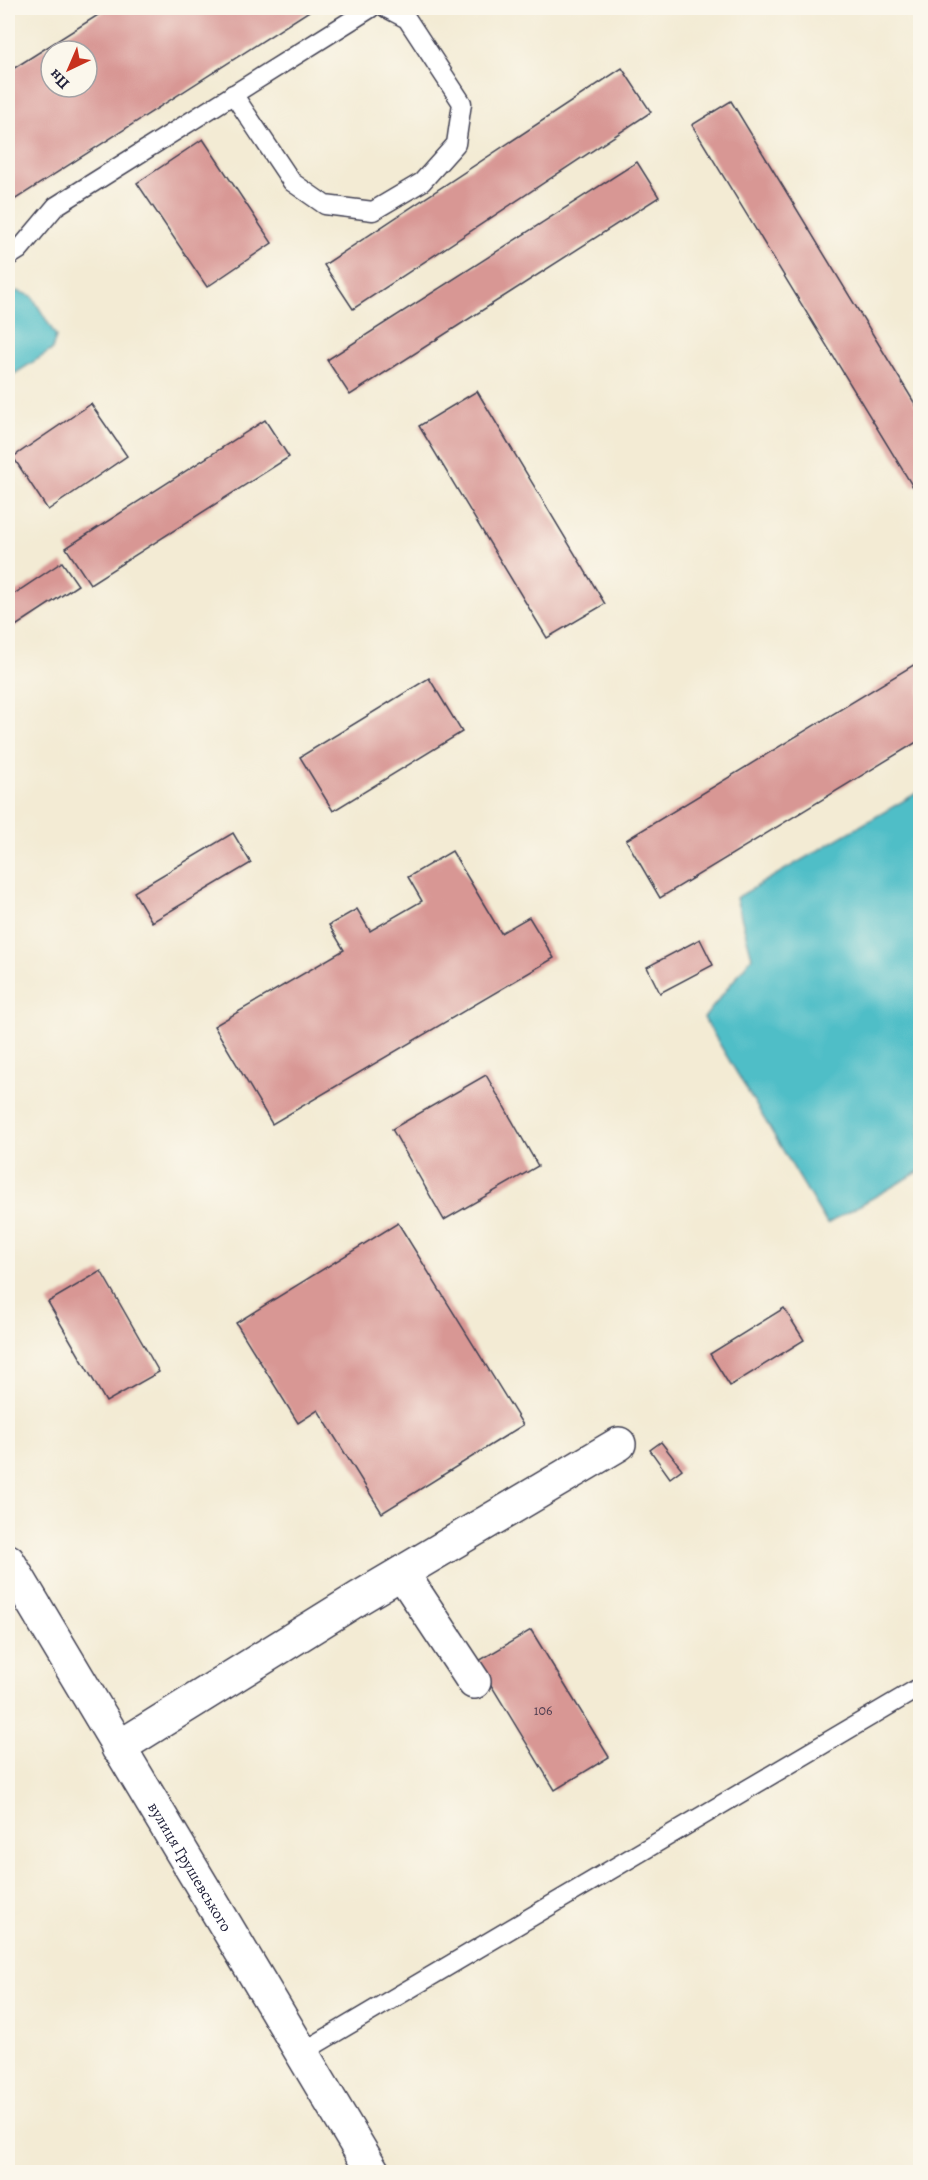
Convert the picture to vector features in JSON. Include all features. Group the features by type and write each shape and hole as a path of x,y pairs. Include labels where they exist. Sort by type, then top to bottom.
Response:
{"street":[{"path":"118,1748 402,1573 619,1444"},
{"name":"вулиця Грушевського","path":"8,1562 373,2172"},
{"path":"402,1573 474,1682"}],"lane":[{"path":"8,257 19,250 56,206 371,8"},
{"path":"233,94 292,182 325,205 373,211 422,182 456,144 462,103 407,19 386,8"},
{"path":"301,2053 921,1687"}],"water":[{"path":"17,291 32,296 56,336 52,350 8,378 8,297"},
{"path":"920,791 920,1171 827,1224 704,1018 752,957 736,898"}],"building":[{"path":"109,8 314,8 8,204 8,72 39,52 39,99 99,99 99,39 60,39"},
{"path":"622,68 651,112 353,309 324,265"},
{"path":"731,101 920,412 920,482 913,487 692,125"},
{"path":"203,139 272,243 207,287 137,183"},
{"path":"637,162 659,197 350,395 327,360"},
{"path":"477,391 605,604 547,638 419,426"},
{"path":"91,404 127,456 48,510 13,457"},
{"path":"265,420 289,457 90,584 66,548"},
{"path":"62,562 78,585 8,631 8,598"},
{"path":"920,661 920,740 660,898 626,840"},
{"path":"429,678 462,732 333,811 300,757"},
{"path":"233,833 251,863 152,922 134,892"},
{"path":"452,851 501,933 529,917 554,958 272,1124 214,1026 344,950 329,925 357,909 370,931 422,901 408,877"},
{"path":"700,939 713,965 660,993 647,967"},
{"path":"486,1075 538,1166 444,1220 392,1129"},
{"path":"398,1223 523,1425 382,1513 318,1410 298,1423 236,1323"},
{"path":"101,1271 159,1372 106,1402 48,1302"},
{"path":"784,1308 804,1340 730,1386 710,1354"},
{"path":"661,1442 682,1469 670,1478 650,1450"},
{"path":"531,1630 609,1757 555,1790 477,1662"}]}
